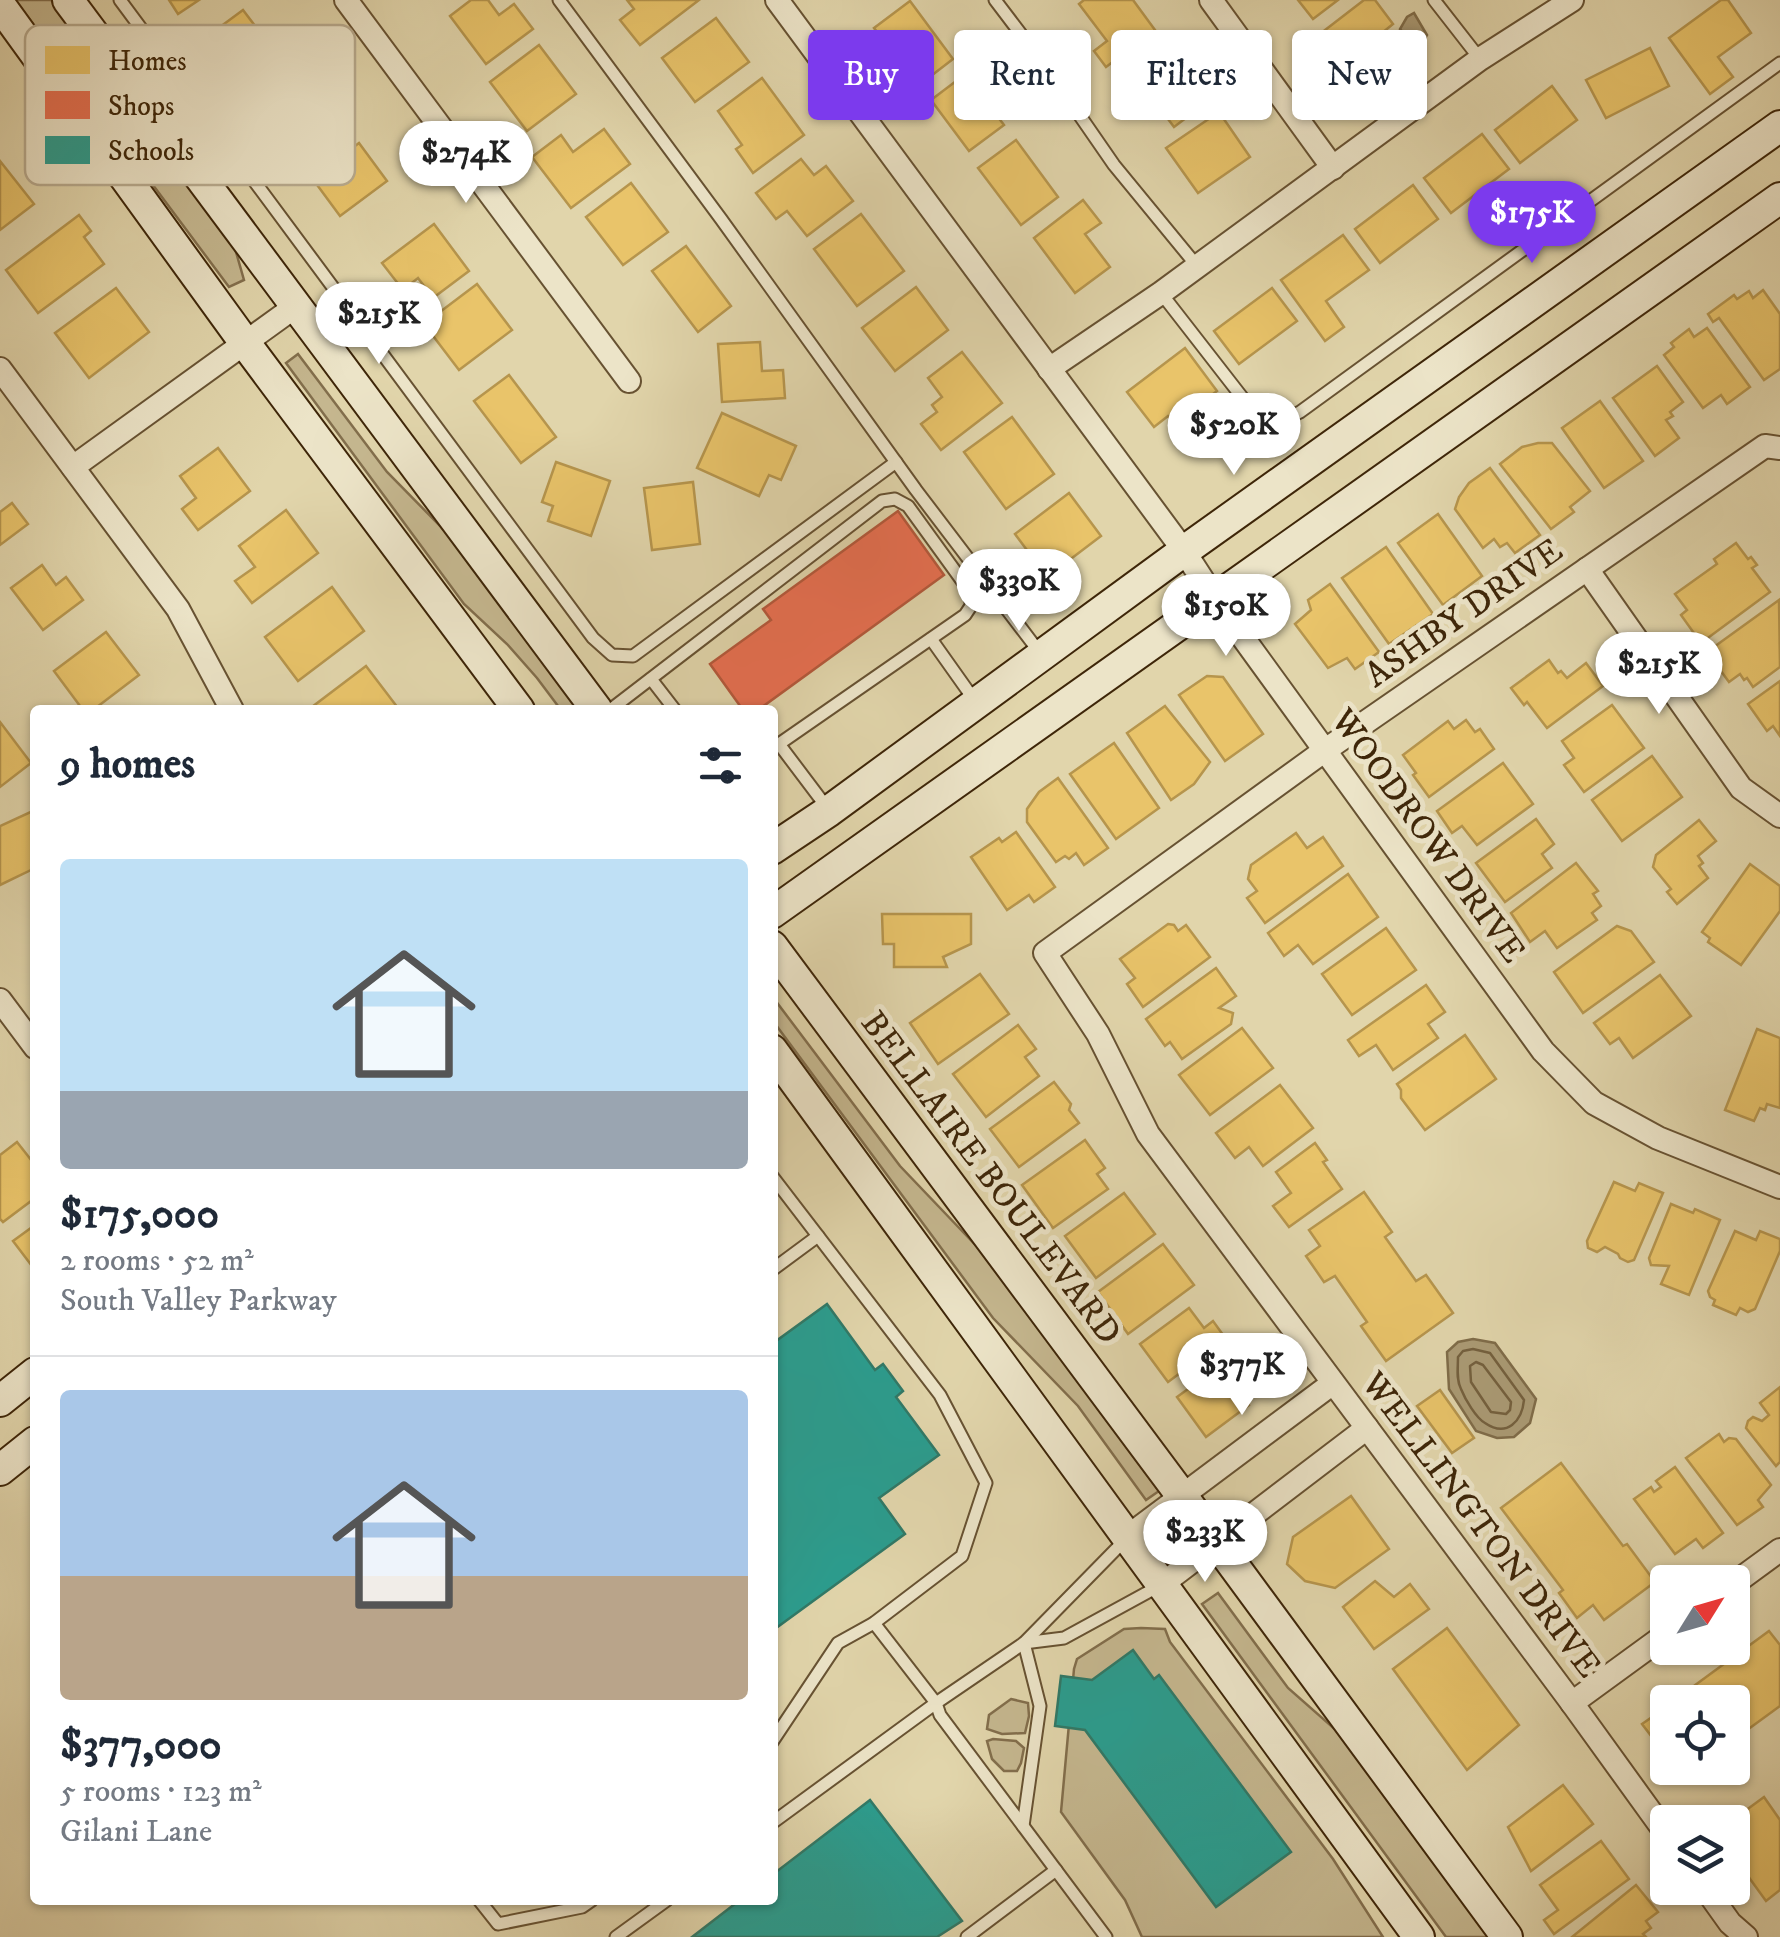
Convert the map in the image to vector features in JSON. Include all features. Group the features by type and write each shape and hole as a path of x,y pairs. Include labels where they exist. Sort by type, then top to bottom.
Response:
{"main road":[{"path":"68,0 87,25"},
{"path":"0,5 25,39"},
{"path":"778,845 1780,126"},
{"path":"130,185 515,705"},
{"path":"206,185 593,705"},
{"path":"778,909 1780,198"},
{"name":"BELLAIRE BOULEVARD","path":"778,954 1507,1937"},
{"path":"778,1058 1419,1937"},
{"path":"0,1401 30,1376"},
{"path":"0,1470 30,1446"}],"street":[{"path":"346,0 629,381"},
{"name":"WOODROW DRIVE","path":"778,0 1184,551 1543,1052 1594,1103 1658,1138 1780,1187"},
{"path":"1211,0 1333,168"},
{"path":"1049,369 1161,293 1480,59 1572,0"},
{"path":"73,468 296,306"},
{"path":"0,369 178,608 229,705"},
{"name":"ASHBY DRIVE","path":"1045,953 1324,750 1765,446 1780,448"},
{"path":"1588,569 1742,788 1780,816"},
{"name":"WELLINGTON DRIVE","path":"1045,953 1098,1034 1148,1134 1650,1811"},
{"path":"0,1000 30,1039"},
{"path":"1127,1537 1334,1383"},
{"path":"1161,1585 1367,1428"},
{"path":"1750,1572 1780,1550"},
{"path":"1572,1703 1650,1646"},
{"path":"1717,1905 1746,1937"}],"lane":[{"path":"120,0 139,25"},
{"path":"560,0 896,462 1042,655"},
{"path":"995,0 1114,164 1198,266"},
{"path":"1434,0 1480,59"},
{"path":"1161,293 1258,419 1280,422 1300,412 1780,62"},
{"path":"257,185 593,638 612,655 632,656 896,462"},
{"path":"617,705 882,501 895,500 908,506 971,593 971,606 965,615 778,744"},
{"path":"931,639 976,703"},
{"path":"651,679 670,705"},
{"path":"778,747 829,811"},
{"path":"778,1184 940,1395 986,1483 962,1556 874,1623 838,1642 778,1733"},
{"path":"778,1266 818,1236"},
{"path":"778,1819 1024,1644 1127,1537"},
{"path":"1024,1644 1064,1638 1161,1585"},
{"path":"874,1623 1106,1937"},
{"path":"1023,1826 1040,1706 1024,1644"},
{"path":"967,1937 1056,1870"},
{"path":"483,1905 498,1924 585,1905"},
{"path":"616,1937 660,1905"}],"shaded area":[{"path":"15,0 51,0 72,25 34,25"},
{"path":"153,185 192,185 232,238 244,280 229,287"},
{"path":"298,354 387,472 451,537 576,705 557,705 507,644 464,604 286,363"},
{"path":"778,1004 900,1166 984,1254 1159,1491 1146,1500 1078,1406 993,1318 778,1028"},
{"path":"1218,1593 1288,1688 1337,1731 1493,1937 1446,1937 1202,1604"},
{"path":"1124,1629 1165,1629 1170,1642 1333,1859 1383,1937 1142,1937 1125,1900 1061,1812 1077,1659"},
{"path":"1011,1699 1028,1703 1025,1733 1002,1734 987,1729 989,1715"},
{"path":"987,1741 1016,1741 1024,1748 1017,1771 1004,1771 992,1759"}],"water":[{"path":"1414,13 1424,30 1401,30 1407,17"},
{"path":"1473,1339 1495,1343 1536,1399 1530,1423 1514,1437 1497,1438 1476,1431 1449,1389 1447,1352 1458,1342"}],"building: Homes":[{"path":"169,0 199,0 178,14"},
{"path":"471,0 488,0 499,15 514,4 533,29 486,64 450,16"},
{"path":"627,0 699,0 640,45 620,20 634,9"},
{"path":"1084,0 1133,0 1155,30 1111,30 1111,63 1106,67 1094,51 1107,41 1079,4"},
{"path":"1298,0 1338,0 1313,19"},
{"path":"1364,0 1375,0 1393,24 1386,30 1325,30"},
{"path":"1721,0 1728,0 1751,33 1718,57 1733,77 1710,94 1669,38"},
{"path":"910,1 932,30 876,30"},
{"path":"243,10 254,25 223,25"},
{"path":"716,18 749,62 695,102 662,58"},
{"path":"934,33 953,59 934,74"},
{"path":"539,45 576,94 527,131 490,82"},
{"path":"1650,48 1669,86 1606,118 1586,80"},
{"path":"762,78 804,135 753,173 736,149 742,145 718,111"},
{"path":"954,83 954,120 1000,120 1004,125 969,151 934,104 934,98"},
{"path":"1552,86 1577,120 1520,163 1495,130"},
{"path":"1207,120 1225,120 1250,157 1198,193 1166,148"},
{"path":"604,129 630,164 571,208 532,157 561,135 573,152"},
{"path":"1482,134 1509,169 1451,213 1424,178"},
{"path":"1016,140 1058,197 1021,225 978,168"},
{"path":"359,143 387,181 340,216 317,185 355,185 355,146"},
{"path":"801,159 814,175 826,166 853,201 807,236 787,211 776,219 756,193"},
{"path":"0,161 34,204 0,230"},
{"path":"631,183 668,232 623,265 586,217"},
{"path":"1413,185 1438,219 1380,263 1355,229"},
{"path":"1083,200 1101,223 1085,234 1110,267 1075,293 1034,238"},
{"path":"861,214 904,271 857,306 814,249"},
{"path":"79,215 91,231 84,237 104,264 38,313 6,270"},
{"path":"434,224 469,271 433,298 418,278 403,290 382,263"},
{"path":"1343,235 1369,270 1326,301 1344,327 1325,341 1281,280"},
{"path":"686,246 731,306 698,332 652,271"},
{"path":"477,284 512,330 459,370 424,324"},
{"path":"916,287 948,330 895,371 862,328"},
{"path":"116,288 149,332 89,378 55,333"},
{"path":"1272,288 1297,321 1239,364 1214,331"},
{"path":"1763,290 1780,314 1780,369 1764,380 1719,318 1713,322 1708,314 1734,295 1737,299 1749,291 1753,298"},
{"path":"1707,328 1750,387 1727,404 1721,395 1703,408 1664,355 1674,347 1671,343 1689,329 1694,337"},
{"path":"760,342 762,371 783,370 785,398 722,402 718,344"},
{"path":"1185,348 1217,391 1174,424 1168,416 1154,427 1127,392"},
{"path":"962,352 1002,403 941,450 921,424 937,412 932,405 942,397 928,378"},
{"path":"1657,366 1683,402 1666,420 1679,438 1655,456 1613,398"},
{"path":"509,375 556,437 521,463 474,401"},
{"path":"1600,401 1643,461 1604,488 1562,428"},
{"path":"722,413 796,446 781,480 769,475 759,496 697,468"},
{"path":"1012,417 1054,474 1006,509 964,452"},
{"path":"1552,443 1590,491 1570,507 1574,512 1551,529 1500,464 1522,447"},
{"path":"218,448 250,491 198,530 182,509 196,498 180,476"},
{"path":"556,462 610,481 591,536 548,521 553,506 542,502"},
{"path":"1490,468 1540,535 1515,553 1507,543 1500,547 1494,539 1483,548 1455,509 1469,483"},
{"path":"693,482 700,544 652,550 644,488"},
{"path":"1069,493 1101,536 1047,577 1015,534"},
{"path":"12,503 28,524 0,545 0,512"},
{"path":"286,510 318,553 252,603 235,581 255,567 239,546"},
{"path":"1438,514 1482,576 1443,605 1398,543"},
{"path":"1736,543 1757,565 1752,568 1770,592 1701,643 1681,615 1687,610 1675,594 1717,564 1714,559"},
{"path":"1386,547 1433,614 1389,644 1342,578"},
{"path":"42,565 56,585 66,577 83,600 43,630 11,588"},
{"path":"1330,584 1379,652 1355,669 1347,658 1328,668 1295,624 1311,610 1308,600"},
{"path":"332,587 364,631 298,681 265,637"},
{"path":"1779,600 1780,667 1753,687 1740,674 1729,682 1707,652"},
{"path":"106,632 139,675 100,705 79,705 54,671"},
{"path":"1549,660 1567,678 1586,663 1603,686 1547,728 1511,688"},
{"path":"366,666 396,705 315,705"},
{"path":"1207,676 1223,677 1263,734 1225,761 1179,695"},
{"path":"1780,681 1780,736 1773,726 1767,731 1748,704"},
{"path":"1612,705 1644,748 1584,792 1564,765 1574,758 1562,741"},
{"path":"1165,706 1210,762 1194,784 1171,800 1127,733"},
{"path":"1466,720 1475,732 1480,729 1494,749 1429,797 1403,755 1448,721 1454,729"},
{"path":"0,722 30,764 0,787"},
{"path":"1114,743 1159,808 1116,839 1070,774"},
{"path":"1652,756 1682,797 1622,841 1592,800"},
{"path":"1503,763 1533,804 1477,845 1462,826 1452,833 1437,811"},
{"path":"1058,778 1108,848 1084,865 1076,853 1056,862 1027,822 1027,809 1039,792"},
{"path":"30,812 30,870 0,885 0,826"},
{"path":"1536,819 1554,844 1542,854 1552,868 1505,902 1476,863"},
{"path":"1699,820 1716,841 1698,856 1703,863 1699,866 1708,878 1677,904 1667,892 1671,889 1653,867 1656,855"},
{"path":"1016,832 1055,887 1034,902 1029,895 1007,910 971,857 999,838 1002,842"},
{"path":"1296,833 1307,848 1323,837 1343,866 1265,923 1247,898 1257,891 1248,879 1251,865"},
{"path":"1576,863 1598,891 1593,894 1601,906 1592,913 1597,920 1557,948 1545,931 1530,942 1511,913"},
{"path":"1750,864 1780,886 1780,911 1741,965 1708,942 1710,938 1702,932"},
{"path":"1348,874 1378,917 1313,964 1298,945 1284,956 1268,933"},
{"path":"882,914 971,914 971,944 943,957 947,967 894,967 894,944 883,944"},
{"path":"1168,924 1178,931 1186,925 1210,957 1143,1007 1127,984 1135,978 1120,959"},
{"path":"1617,926 1631,931 1654,962 1583,1013 1554,972"},
{"path":"1386,928 1416,970 1352,1015 1322,974"},
{"path":"1216,968 1236,996 1219,1008 1233,1013 1231,1024 1182,1059 1170,1042 1165,1046 1146,1019"},
{"path":"980,974 1009,1014 938,1064 910,1023"},
{"path":"1660,975 1691,1016 1633,1058 1619,1038 1610,1044 1594,1023"},
{"path":"1426,985 1445,1012 1428,1024 1438,1038 1393,1070 1376,1045 1359,1056 1348,1040"},
{"path":"1018,1025 1036,1049 1025,1057 1039,1076 986,1117 953,1074"},
{"path":"1242,1028 1273,1068 1210,1115 1179,1075"},
{"path":"1757,1029 1780,1038 1780,1108 1767,1104 1765,1110 1760,1108 1754,1121 1725,1110"},
{"path":"1465,1035 1496,1079 1425,1130 1401,1098 1397,1084"},
{"path":"1054,1082 1071,1104 1069,1110 1079,1123 1019,1167 990,1129"},
{"path":"1280,1085 1313,1128 1263,1166 1249,1147 1235,1158 1216,1133"},
{"path":"1085,1140 1105,1168 1097,1174 1108,1189 1053,1228 1022,1185"},
{"path":"17,1142 30,1159 30,1202 3,1222 0,1219 0,1155"},
{"path":"1315,1143 1342,1189 1289,1227 1273,1206 1291,1193 1276,1172"},
{"path":"1614,1182 1635,1191 1639,1183 1663,1193 1634,1260 1628,1262 1605,1247 1597,1252 1588,1248 1587,1241"},
{"path":"1364,1192 1392,1232 1385,1237 1416,1281 1426,1275 1453,1313 1386,1361 1361,1326 1367,1322 1335,1276 1324,1282 1306,1256 1320,1246 1309,1230"},
{"path":"1124,1193 1155,1234 1096,1278 1065,1236"},
{"path":"1671,1204 1720,1220 1689,1295 1661,1284 1669,1266 1651,1265 1649,1258"},
{"path":"30,1229 30,1263 13,1241"},
{"path":"1735,1231 1756,1240 1760,1231 1780,1239 1780,1251 1755,1309 1748,1312 1740,1308 1736,1315 1713,1305 1715,1300 1708,1291"},
{"path":"1163,1244 1194,1285 1128,1334 1098,1292"},
{"path":"1189,1308 1204,1328 1213,1321 1226,1339 1168,1382 1140,1344"},
{"path":"1240,1351 1259,1378 1244,1389 1249,1405 1206,1437 1177,1397"},
{"path":"1780,1387 1780,1462 1776,1466 1746,1428 1753,1417 1762,1421 1769,1415 1760,1403"},
{"path":"1440,1390 1474,1438 1452,1453 1417,1406"},
{"path":"1719,1434 1724,1442 1736,1439 1771,1485 1758,1500 1763,1507 1737,1525 1686,1458"},
{"path":"1561,1463 1623,1546 1627,1544 1650,1575 1650,1586 1604,1620 1593,1605 1577,1618 1559,1593 1563,1590 1501,1508"},
{"path":"1675,1467 1723,1533 1703,1548 1696,1539 1675,1554 1634,1499 1651,1487 1654,1492 1661,1487 1656,1481"},
{"path":"1351,1496 1389,1549 1335,1588 1305,1581 1287,1564 1293,1537"},
{"path":"1375,1581 1394,1597 1410,1584 1429,1609 1374,1649 1343,1607"},
{"path":"1447,1628 1519,1725 1467,1770 1393,1669"},
{"path":"1769,1631 1780,1645 1780,1706 1750,1728 1750,1685 1695,1685 1723,1665 1750,1665 1750,1645"},
{"path":"1650,1718 1650,1734 1642,1724"},
{"path":"1563,1785 1593,1824 1531,1871 1508,1827"},
{"path":"1764,1797 1780,1820 1780,1890 1766,1901 1750,1879 1750,1807"},
{"path":"1601,1841 1629,1879 1554,1934 1544,1920 1558,1910 1540,1885"},
{"path":"1636,1885 1658,1912 1646,1921 1651,1928 1643,1934 1646,1937 1572,1937"}],"building: Shops":[{"path":"898,511 944,575 765,705 739,705 710,664 771,620 763,609"}],"building: Schools":[{"path":"827,1304 875,1370 883,1364 903,1391 896,1397 939,1455 879,1498 905,1534 778,1627 778,1340"},
{"path":"1133,1650 1154,1679 1159,1675 1291,1852 1216,1907 1085,1730 1055,1726 1061,1676 1092,1680"},
{"path":"870,1800 962,1921 937,1937 692,1937 734,1905 778,1905 778,1870"}]}
